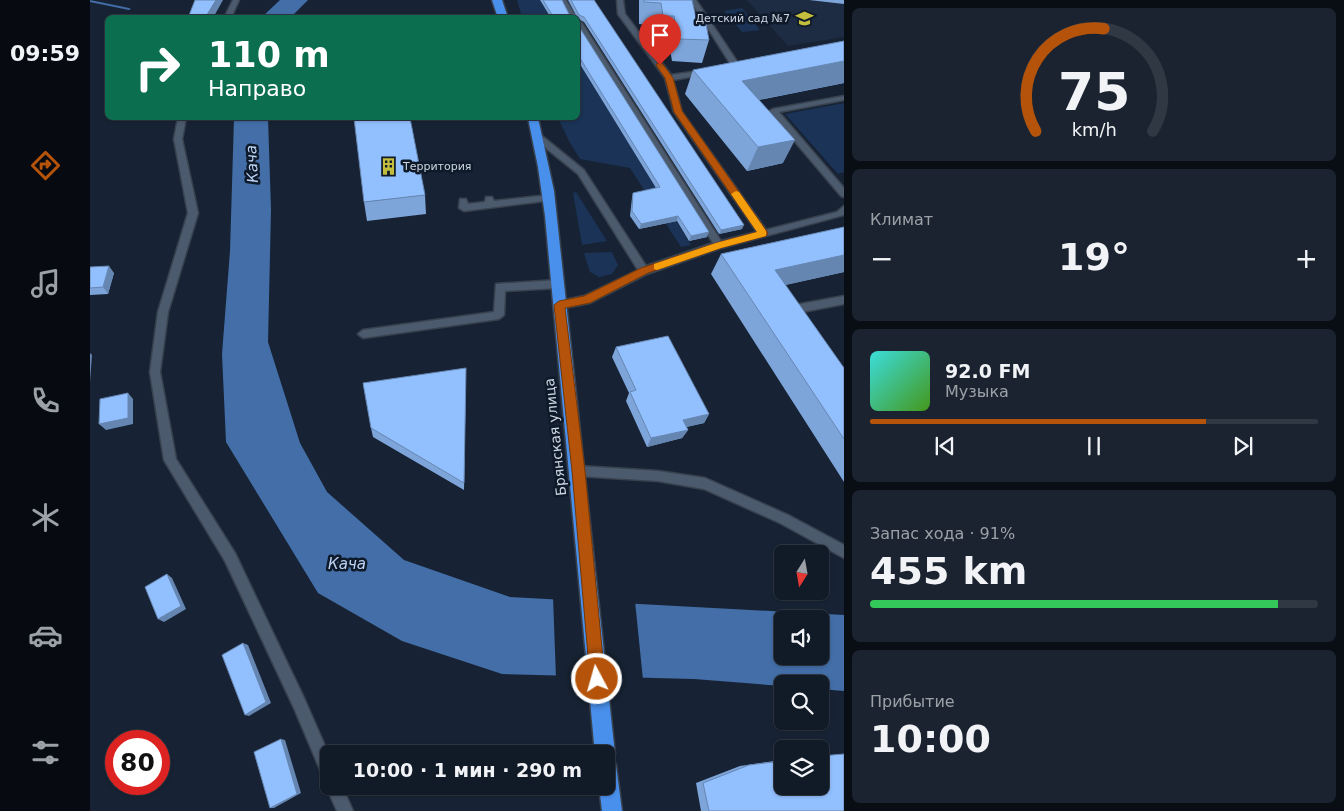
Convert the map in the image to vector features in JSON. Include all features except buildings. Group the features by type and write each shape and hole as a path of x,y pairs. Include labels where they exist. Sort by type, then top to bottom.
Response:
{"highway":[{"path":"497,0 501,15"},
{"name":"Брянская улица","path":"534,120 539,138 549,198 578,471 604,745"},
{"path":"610,795 612,811"}],"lane":[{"path":"228,15 236,0"},
{"path":"563,0 572,15"},
{"path":"620,0 622,14 669,78 678,112 763,233"},
{"path":"693,0 736,66"},
{"path":"580,26 719,245"},
{"path":"726,68 746,65"},
{"path":"669,78 717,70"},
{"path":"844,98 773,111 844,194"},
{"path":"182,120 178,139 192,213 163,312 155,372 170,460 230,557 299,703 320,753"},
{"path":"539,138 580,172 644,270"},
{"path":"463,201 464,208 490,202 549,198"},
{"path":"559,305 586,300 644,270 719,245 840,214 844,209"},
{"path":"363,334 499,314 500,287 558,284"},
{"path":"806,325 795,308 844,300"},
{"path":"578,471 658,476 704,484 784,519 844,552"},
{"path":"338,795 344,811"}],"shaded area":[{"path":"517,0 540,0 550,15 521,15"},
{"name":"Детский сад №7","path":"747,0 844,0 844,37 788,46"},
{"path":"742,8 760,30 742,32 724,11"},
{"path":"580,64 691,245 681,247 630,168 580,159 559,120 580,120"},
{"path":"844,103 844,172 838,174 785,114"},
{"path":"576,192 607,241 582,245 573,193"},
{"path":"612,252 618,265 612,274 599,277 590,272 584,253"}],"water":[{"path":"280,0 308,0 293,15 264,15"},
{"name":"Кача","path":"234,120 268,120 271,210 268,342 300,443 327,492 404,560 510,597 774,611 774,665 829,665 829,614 844,615 844,691 829,690 829,675 774,675 774,685 694,679 502,674 402,641 318,593 226,442 222,354 230,251"}],"pier":[{"path":"553,597 635,601 643,680 556,678"}],"waterway":[{"path":"90,1 129,9"}],"slow traffic":[{"path":"657,266 719,245 763,233 736,194"}],"place":[{"name":"Детский сад №7","path":"804,18"},
{"name":"Территория","path":"389,166"}],"route":[{"path":"597,679 578,471 559,305 586,300 644,270 719,245 763,233 678,112 669,78 660,65"}]}
